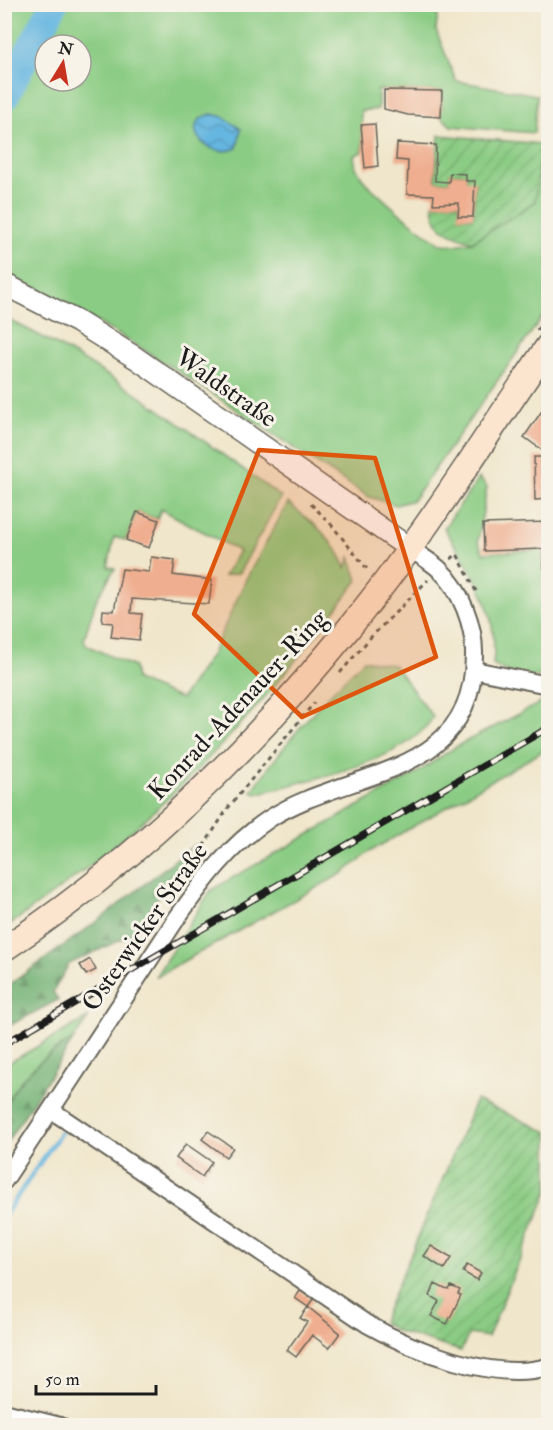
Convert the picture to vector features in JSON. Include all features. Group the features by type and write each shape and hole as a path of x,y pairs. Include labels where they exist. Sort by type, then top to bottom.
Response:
{"main road":[{"name":"Konrad-Adenauer-Ring","path":"4,949 89,889 185,806 249,743 299,688 409,548 549,346"}],"street":[{"name":"Waldstraße","path":"4,284 62,313 136,358 409,548"},
{"name":"Osterwicker Straße","path":"4,1181 177,918 217,863 252,831 289,807 310,797 394,769 421,756 442,738 460,714 474,670 474,641 462,605 439,570 409,548"},
{"path":"474,670 549,685"},
{"path":"51,1110 367,1324 396,1340 434,1355 502,1370 537,1371 549,1367"},
{"path":"4,1412 60,1425"}],"path":[{"path":"334,680 395,612"},
{"path":"270,754 319,696"}],"highlighted area":[{"path":"259,450 375,458 436,657 302,717 194,614"}],"green space":[{"path":"4,5 52,5 37,33 33,33 33,41 4,95"},
{"path":"57,5 439,5 436,30 456,81 537,95 534,133 451,126 441,117 442,91 378,90 378,109 361,111 363,151 354,156 356,168 365,182 398,212 440,244 455,245 472,242 535,202 541,144 548,145 548,309 413,500 396,505 369,497 145,351 99,323 5,274 5,102 33,50 33,93 93,93 93,33 42,33"},
{"path":"439,135 541,144 535,202 472,242 445,230 436,220 433,204 459,203 459,217 473,217 475,182 466,181 466,174 450,173 449,182 435,181"},
{"path":"5,318 78,357 147,401 281,497 239,573 224,576 239,551 161,509 157,519 137,512 126,540 114,537 108,567 115,568 96,600 84,639 86,645 134,667 136,680 181,699 212,654 247,577 288,503 314,524 329,540 336,548 346,568 350,557 358,580 304,650 246,718 184,783 104,854 5,928"},
{"path":"479,478 487,487 478,541 483,553 542,550 543,572 548,572 548,678 507,672 493,664 494,644 488,608 474,576 444,528"},
{"path":"364,660 394,665 433,717 420,733 401,746 353,768 256,794 252,791 304,722"},
{"path":"548,699 548,748 369,852 345,872 155,977 211,890 415,774 457,746"},
{"path":"195,844 133,934 69,964 53,992 58,1000 5,1028 5,988 99,920"},
{"path":"89,1017 74,1039 56,1049 31,1070 5,1108 5,1065"},
{"path":"74,1039 5,1145 3,1116 10,1096 34,1067"},
{"path":"476,1100 548,1132 548,1191 488,1337 469,1334 461,1351 396,1331 382,1322"}],"water":[{"path":"212,114 223,117 241,129 237,148 226,151 216,150 200,140 196,132 196,125 201,119"}],"building":[{"path":"384,90 442,91 441,117 408,115 384,109"},
{"path":"375,124 378,166 365,168 361,125"},
{"path":"397,143 436,145 435,181 449,182 450,173 466,174 466,181 475,181 473,217 458,217 459,203 433,204 434,195 407,194 408,161 396,160"},
{"path":"548,402 548,450 546,453 524,437"},
{"path":"534,457 548,457 548,499 535,500"},
{"path":"137,512 159,520 149,548 126,540"},
{"path":"548,522 548,568 544,568 543,549 484,551 483,524"},
{"path":"151,557 175,560 173,575 212,580 209,604 132,599 131,613 142,614 139,640 111,637 113,623 102,622 103,610 114,611 122,569 149,572"},
{"path":"90,959 96,970 86,975 80,965"},
{"path":"208,1131 233,1148 226,1157 202,1139"},
{"path":"186,1144 212,1162 202,1177 176,1158"},
{"path":"431,1246 451,1258 444,1269 424,1256"},
{"path":"467,1265 481,1273 477,1280 463,1272"},
{"path":"435,1284 449,1290 451,1286 460,1290 458,1294 461,1295 447,1324 431,1316 439,1301 430,1296"},
{"path":"300,1291 313,1300 308,1307 295,1298"},
{"path":"308,1307 340,1333 329,1348 312,1335 296,1357 287,1350 307,1322 300,1318"}],"waterway":[{"path":"4,98 54,4"},
{"path":"4,1216 61,1132"}],"railway":[{"path":"4,1044 548,728"}]}
